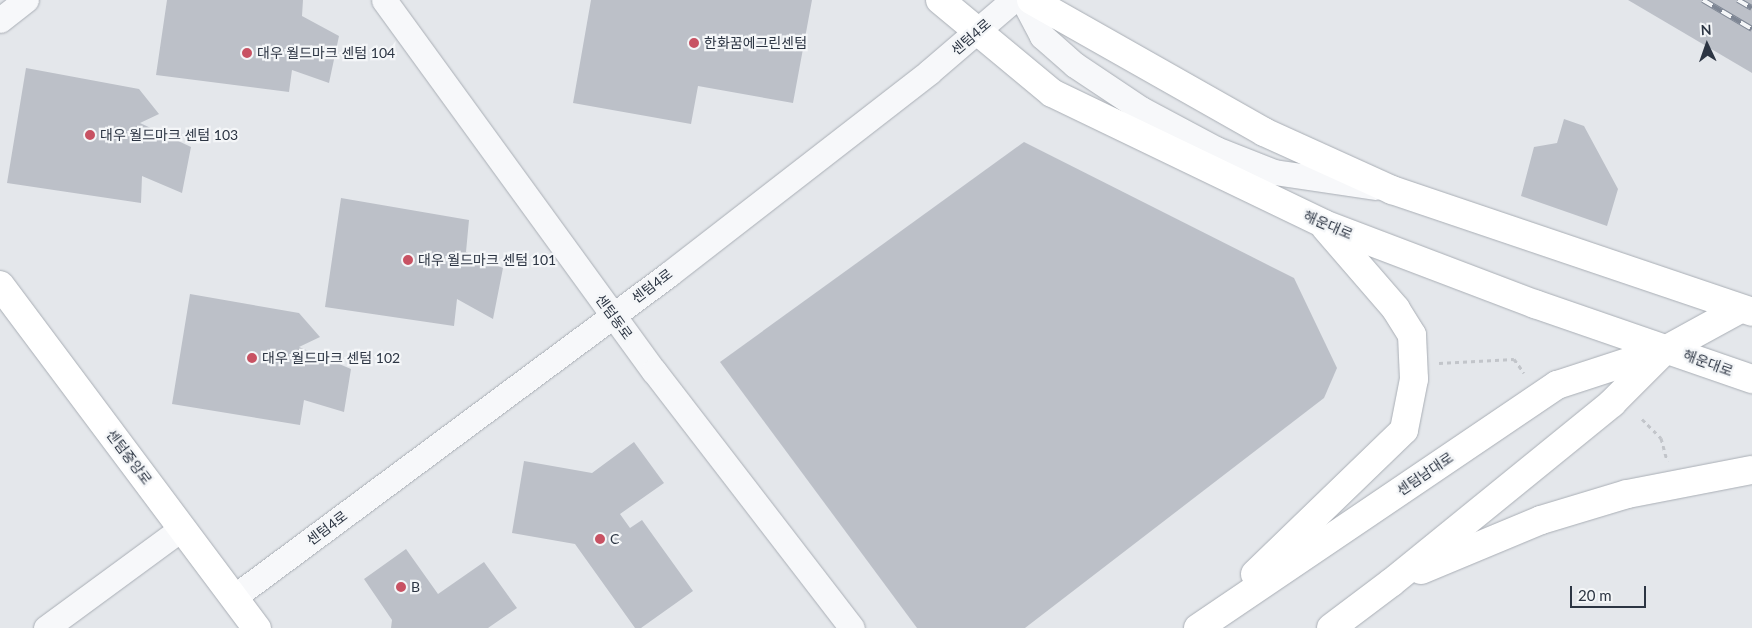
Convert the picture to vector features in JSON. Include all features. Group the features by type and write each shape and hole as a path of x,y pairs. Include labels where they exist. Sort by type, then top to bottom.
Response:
{"main road":[{"name":"해운대로","path":"940,0 1052,93 1324,224 1534,304 1752,379"},
{"path":"1031,0 1264,132 1392,190 1748,306"},
{"path":"1199,627 1404,430 1414,379 1412,335 1396,309 1324,224"},
{"name":"센텀중앙로","path":"0,285 257,628"},
{"name":"센텀남대로","path":"1199,627 1558,385 1667,349 1748,306"},
{"name":"센텀남대로","path":"1331,628 1392,582 1612,402 1667,349"},
{"path":"1392,582 1541,520 1627,494 1752,470"}],"street":[{"path":"0,20 26,0"},
{"name":"센텀동로","path":"384,0 614,315 852,628"},
{"path":"958,0 978,32"},
{"name":"센텀4로","path":"234,597 614,315 978,32 1013,0"},
{"path":"1023,0 1042,36 1075,65 1142,110 1216,149 1274,172 1392,190"},
{"path":"46,628 182,528"}],"path":[{"path":"1433,363 1514,359 1524,373"},
{"path":"1642,419 1662,438 1669,469"}],"building":[{"name":"대우 월드마크 센텀 104","path":"167,0 303,0 302,16 339,36 329,83 292,70 289,92 156,75"},
{"name":"한화꿈에그린센텀","path":"591,0 812,0 793,103 698,86 691,124 573,103"},
{"path":"1628,0 1752,0 1752,73"},
{"name":"대우 월드마크 센텀 103","path":"26,68 139,89 159,114 140,123 191,147 182,193 142,176 141,203 7,183"},
{"path":"1564,119 1584,126 1618,189 1607,226 1521,196 1534,147 1557,143"},
{"path":"1024,142 1294,278 1337,368 1324,398 1025,628 917,628 720,362"},
{"name":"대우 월드마크 센텀 101","path":"341,198 469,220 466,252 503,268 493,319 457,299 454,326 325,307"},
{"name":"대우 월드마크 센텀 102","path":"190,294 299,313 320,337 299,347 351,369 344,412 304,400 300,425 172,404"},
{"name":"C","path":"634,442 664,483 620,514 630,528 642,520 693,591 641,628 635,628 575,544 512,533 524,461 592,473"},
{"name":"B","path":"406,549 438,594 484,562 517,608 488,628 391,628 392,620 364,579"}],"railway":[{"path":"1703,0 1752,29"},
{"path":"1738,0 1752,8"}],"place":[{"name":"한화꿈에그린센텀","path":"694,43"},
{"name":"대우 월드마크 센텀 104","path":"247,53"},
{"name":"대우 월드마크 센텀 103","path":"90,135"},
{"name":"대우 월드마크 센텀 101","path":"408,260"},
{"name":"대우 월드마크 센텀 102","path":"252,358"},
{"name":"C","path":"600,539"},
{"name":"B","path":"401,587"}]}
